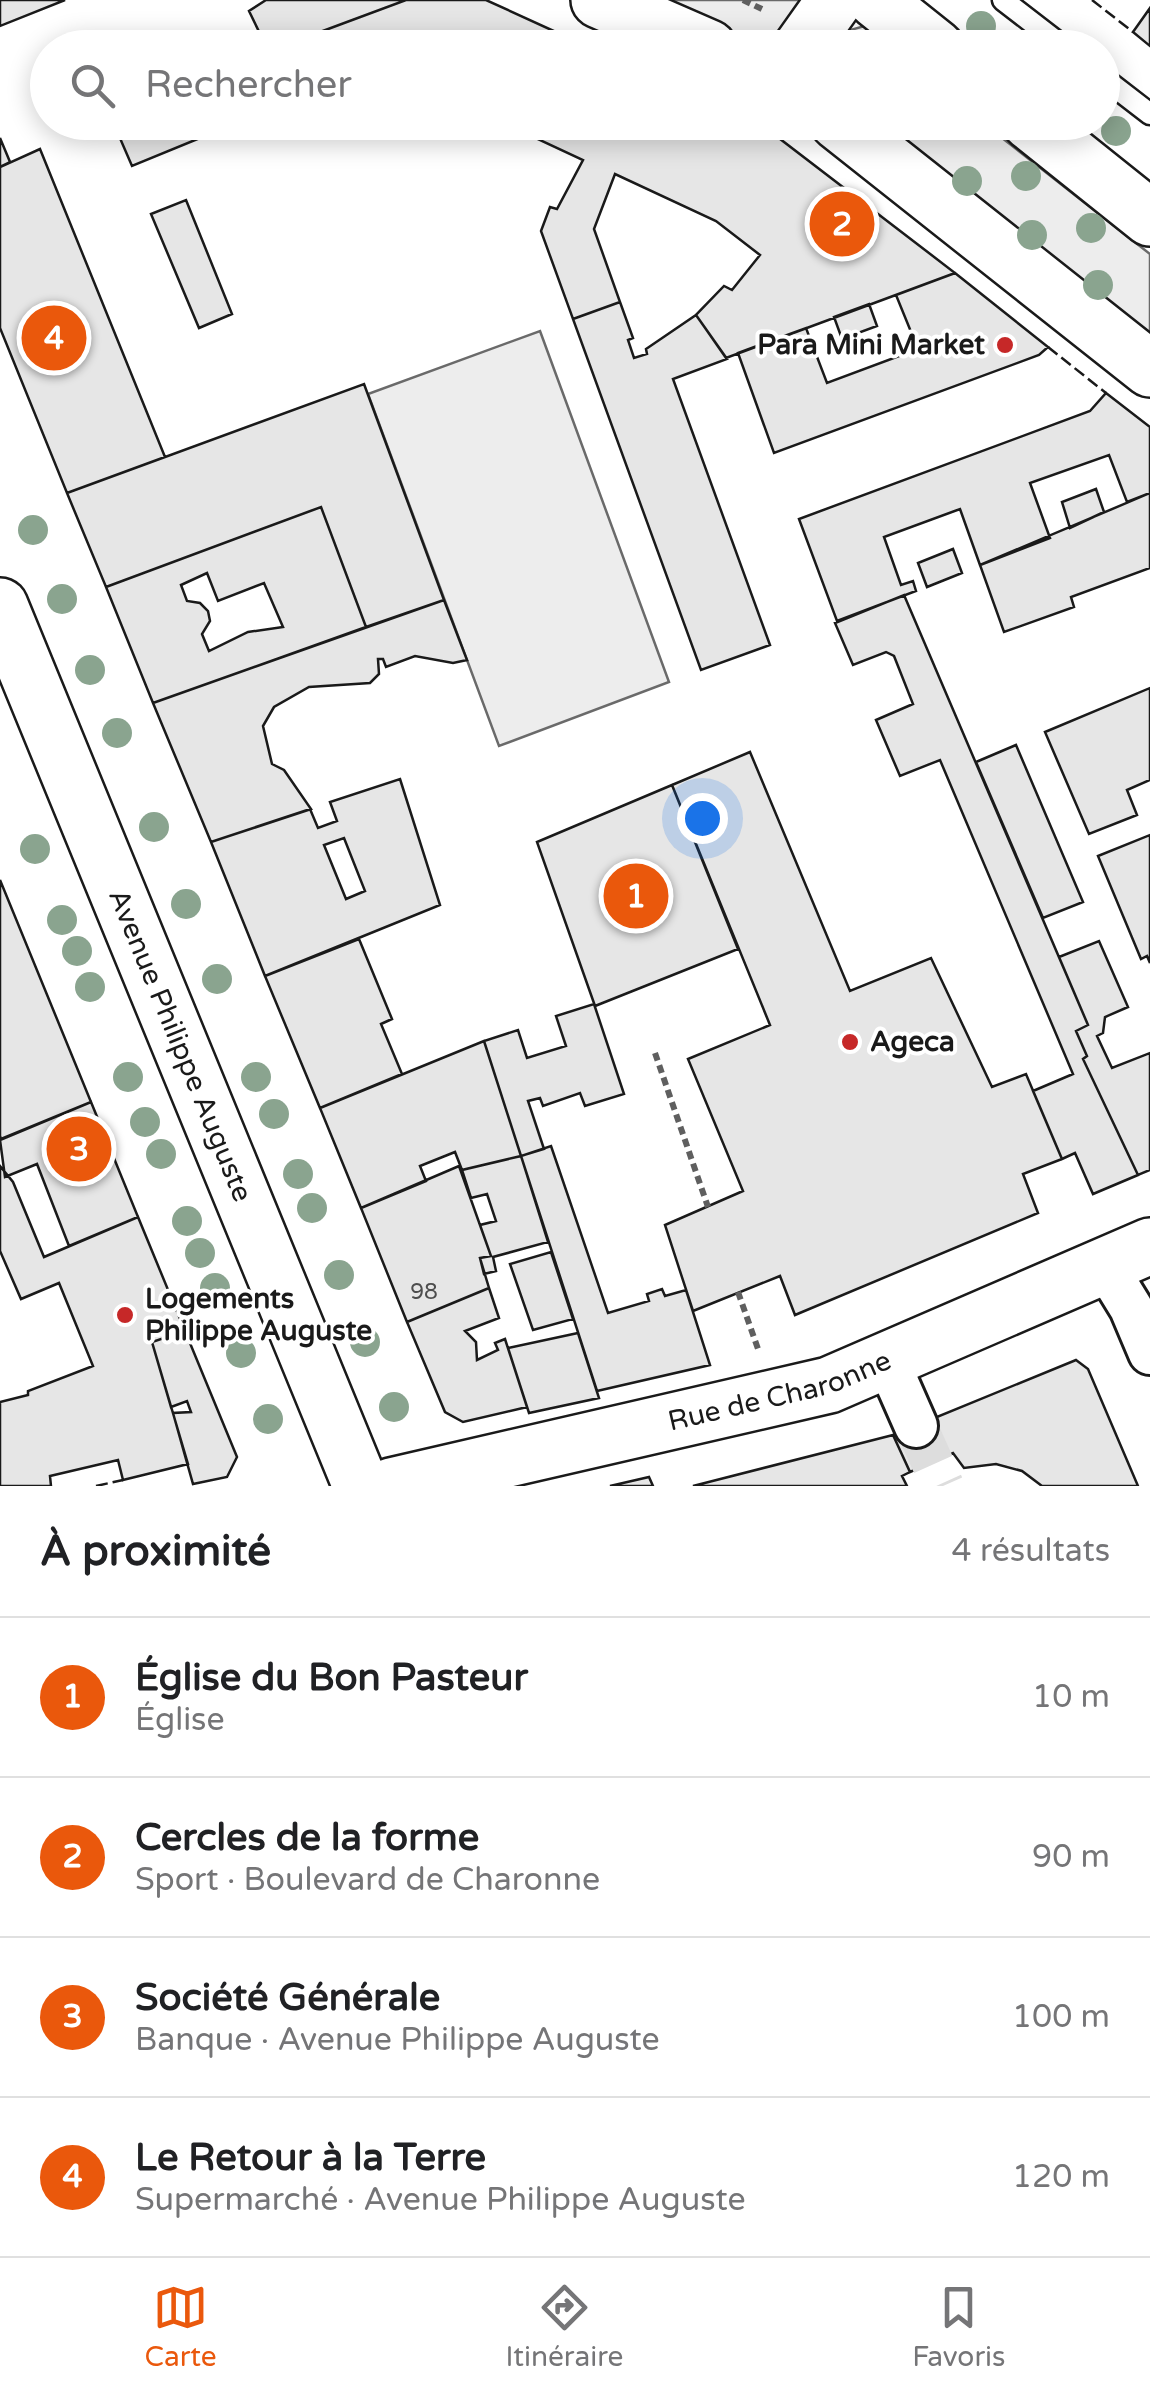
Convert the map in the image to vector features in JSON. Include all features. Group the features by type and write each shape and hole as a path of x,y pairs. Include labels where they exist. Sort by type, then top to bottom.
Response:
{"main road":[{"path":"599,0 668,30"},
{"path":"814,30 835,0"},
{"path":"876,0 914,30"},
{"path":"861,140 1150,369"},
{"path":"1052,140 1150,218"},
{"name":"Avenue Philippe Auguste","path":"0,606 361,1486"},
{"name":"Rue de Charonne","path":"390,1486 829,1385 1127,1255"}],"street":[{"path":"1127,1255 1131,1308 1150,1353"},
{"path":"887,1360 916,1426"}],"lane":[{"path":"1003,0 1041,30"},
{"path":"1120,91 1150,114"}],"path":[{"path":"655,1053 708,1207"}],"shaded area":[{"path":"644,0 801,0 788,30 711,30"},
{"path":"868,25 876,30 850,30"},
{"path":"893,140 1005,140 1150,254 1150,341"},
{"path":"540,331 669,682 499,746 368,394"}],"building":[{"path":"0,0 65,0 0,26"},
{"path":"266,0 406,0 325,30 258,30 249,11"},
{"path":"406,0 486,0 552,30 325,30"},
{"path":"1150,8 1150,46 1133,32"},
{"path":"0,138 10,162 0,167"},
{"path":"121,140 195,140 132,166"},
{"path":"540,140 781,140 955,273 726,358 696,315 724,286 732,290 760,255 716,221 615,174 594,229 620,302 573,319 541,231 550,207 557,209 583,160"},
{"path":"40,149 165,457 67,493 0,328 0,167"},
{"path":"186,200 232,314 199,328 151,214"},
{"path":"955,273 1048,347 1039,355 774,453 738,353 806,328 827,383 918,349 896,295"},
{"path":"620,302 633,338 628,340 634,358 647,354 646,349 696,315 727,359 673,379 770,645 701,670 573,319"},
{"path":"869,304 877,326 842,339 834,317"},
{"path":"364,384 444,600 366,627 321,507 106,587 67,493"},
{"path":"1106,393 1150,427 1150,493 1127,502 1109,455 1030,483 1050,538 980,565 960,509 884,537 901,585 913,581 916,591 837,621 799,519 1090,411"},
{"path":"1096,489 1104,512 1070,528 1062,502"},
{"path":"1150,493 1150,568 1071,597 1074,607 1004,632 980,565"},
{"path":"321,507 366,627 153,703 106,587","holes":["207,573 218,601 264,583 283,627 248,632 209,651 202,634 210,621 208,611 200,603 187,601 181,585"]},
{"path":"953,549 962,573 927,587 918,563"},
{"path":"904,595 1088,1025 1076,1031 1087,1056 1083,1059 1138,1175 1093,1194 1075,1153 1062,1159 1033,1091 1073,1074 940,760 900,776 876,720 913,704 894,656 886,652 853,665 835,623"},
{"path":"444,600 467,660 453,663 415,656 386,667 383,659 378,659 379,674 370,683 309,687 274,707 263,726 272,764 284,770 311,809 211,842 153,703"},
{"path":"1150,688 1150,780 1127,790 1137,815 1089,834 1045,732"},
{"path":"1016,745 1083,902 1043,918 976,762"},
{"name":"Ageca","path":"750,752 850,991 931,958 992,1087 1026,1074 1062,1159 1023,1174 1038,1213 795,1315 780,1276 693,1311 665,1225 743,1191 688,1059 770,1025 672,785"},
{"path":"400,779 440,905 265,976 211,842 310,809 318,828 337,821 330,802","holes":["344,838 365,891 346,899 324,845"]},
{"path":"672,785 738,949 595,1006 537,842"},
{"path":"1150,835 1150,963 1147,956 1141,959 1098,856"},
{"path":"0,880 91,1102 1,1139 0,1136"},
{"path":"359,939 392,1019 381,1024 402,1074 320,1108 265,976"},
{"path":"1099,941 1128,1007 1105,1017 1103,1033 1097,1036 1112,1068 1150,1053 1150,1170 1138,1175 1083,1059 1087,1056 1076,1031 1088,1025 1059,957"},
{"path":"594,1004 624,1094 585,1106 580,1093 543,1106 540,1098 528,1101 544,1149 521,1156 484,1041 518,1030 527,1058 566,1046 556,1016"},
{"path":"484,1041 521,1156 462,1170 455,1152 420,1166 426,1181 361,1208 320,1108"},
{"path":"91,1102 138,1217 69,1246 37,1164 5,1177 0,1140"},
{"path":"551,1146 608,1313 649,1301 647,1294 662,1289 665,1296 686,1290 710,1365 597,1391 521,1156"},
{"path":"521,1156 548,1242 493,1257 496,1271 484,1274 480,1258 491,1256 480,1225 496,1221 487,1194 471,1198 462,1170"},
{"name":"Logements Philippe Auguste","path":"0,1166 13,1182 44,1257 138,1217 185,1331 152,1342 188,1464 123,1480 118,1460 50,1476 51,1486 0,1486 0,1402 28,1395 28,1391 93,1366 59,1283 21,1299 0,1251"},
{"path":"459,1166 491,1256 480,1258 489,1288 407,1322 361,1208"},
{"path":"551,1252 573,1319 533,1330 510,1264"},
{"path":"489,1288 499,1318 465,1331 476,1342 477,1360 498,1350 495,1343 505,1339 527,1407 463,1422 445,1412 407,1322"},
{"path":"185,1331 237,1457 227,1477 193,1484 173,1413 191,1412 187,1401 171,1407 152,1342"},
{"path":"578,1333 599,1398 529,1413 508,1348"},
{"path":"1076,1360 1088,1369 1138,1486 1042,1486 1022,1471 996,1464 964,1468 953,1453 910,1472 893,1435"},
{"path":"893,1435 910,1472 902,1476 907,1486 693,1486"},
{"path":"649,1477 653,1486 610,1486"}],"tunnel":[{"path":"916,1426 943,1486"}],"fence":[{"path":"1092,0 1133,32"},
{"path":"1048,347 1106,393"},
{"path":"96,1486 123,1480"}],"place":[{"name":"Cercles de la forme","path":"842,224"},
{"name":"Le Retour à la Terre","path":"54,338"},
{"name":"Para Mini Market","path":"1005,345"},
{"name":"Église du Bon Pasteur","path":"636,896"},
{"name":"Ageca","path":"850,1042"},
{"name":"Société Générale","path":"79,1149"},
{"name":"Logements Philippe Auguste","path":"125,1315"}]}
